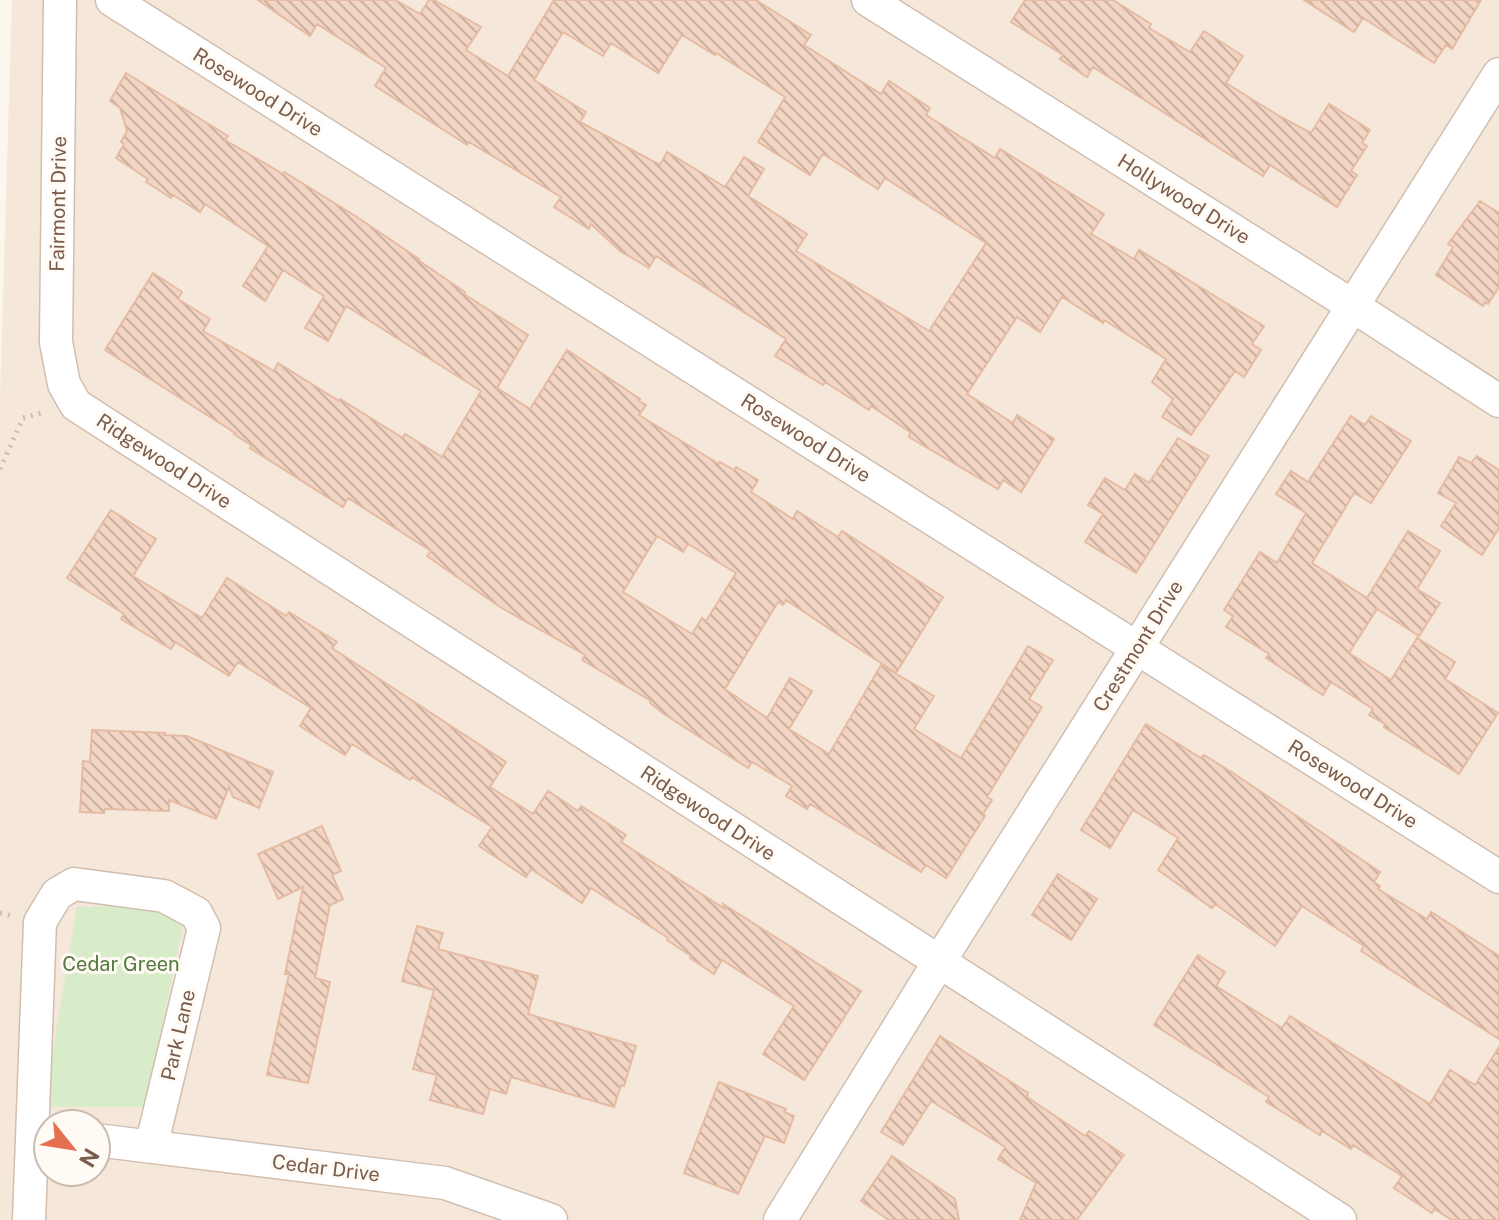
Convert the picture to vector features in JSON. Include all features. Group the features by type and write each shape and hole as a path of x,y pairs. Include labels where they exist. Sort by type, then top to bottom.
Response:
{"street":[{"name":"Fairmont Drive","path":"60,0 56,342 64,384 76,405"},
{"name":"Rosewood Drive","path":"112,0 1499,877"},
{"name":"Hollywood Drive","path":"868,0 1499,401"},
{"name":"Crestmont Drive","path":"780,1220 939,962 1499,74"},
{"name":"Ridgewood Drive","path":"76,405 1340,1220"},
{"name":"Park Lane","path":"40,1108 40,922 57,894 74,884 164,896 196,913 204,928 151,1147"},
{"name":"Cedar Drive","path":"112,1142 445,1183 551,1220"},
{"path":"29,1220 33,1188"}],"path":[{"path":"0,469 23,418 76,405"}],"shaded area":[{"path":"12,0 1499,0 1499,1220 0,1220 0,397"}],"green space":[{"name":"Cedar Green","path":"131,906 163,911 183,926 145,1107 43,1107 77,907"}],"building":[{"path":"258,0 395,0 420,14 429,0 434,0 481,27 466,50 508,76 554,0 756,0 811,35 804,45 881,94 889,81 930,108 926,115 995,158 1000,149 1104,214 1091,234 1134,259 1139,250 1264,326 1252,344 1261,350 1244,377 1235,371 1191,435 1162,417 1173,399 1152,382 1166,359 1062,297 1040,332 1017,317 967,394 1013,423 1017,415 1054,439 1021,492 1003,480 998,489 909,437 910,432 871,406 869,410 775,356 786,339 656,256 649,268 620,251 591,224 589,229 554,207 561,197 469,142 467,145 375,86 386,68 317,24 310,36","holes":["563,32 603,56 611,43 658,73 682,35 785,97 758,142 810,175 823,154 878,189 885,178 986,243 929,331 796,251 807,234 748,196 764,169 744,157 725,187 667,152 660,165 580,122 586,112 534,80"]},
{"path":"1025,0 1113,0 1151,24 1149,28 1190,52 1204,31 1243,56 1226,83 1279,116 1311,133 1329,104 1370,130 1362,143 1367,146 1351,171 1357,175 1337,207 1270,165 1263,176 1093,67 1087,77 1060,59 1063,55 1011,22"},
{"path":"1304,0 1481,0 1452,49 1446,45 1434,63 1363,18 1354,32"},
{"path":"126,73 228,136 225,140 357,217 464,294 528,335 497,388 530,409 567,350 640,399 646,405 639,415 719,464 734,470 736,467 758,480 751,492 793,519 797,511 838,537 842,531 943,597 896,673 786,600 783,605 778,602 725,689 767,718 790,678 812,691 789,729 829,754 881,665 934,696 914,729 961,758 1028,646 1053,660 1029,699 1042,707 987,797 992,800 983,814 985,816 946,878 926,865 921,872 810,804 807,809 786,796 792,786 752,762 748,768 729,756 664,714 651,701 582,660 585,655 500,607 427,556 431,551 348,498 343,507 105,350 153,273 182,292 178,299 210,319 203,331 274,371 278,363 403,438 405,434 442,457 481,391 346,306 328,341 305,328 324,296 283,270 265,301 243,286 268,246 205,204 200,212 173,195 171,198 116,158 127,131 120,108 110,101","holes":["657,536 683,552 688,544 736,573 706,621 702,618 692,634 623,592"]},
{"path":"1480,201 1499,213 1499,287 1488,304 1485,302 1483,306 1436,275 1453,247 1448,244"},
{"path":"1351,416 1365,425 1371,416 1411,441 1371,503 1354,493 1312,563 1367,598 1408,531 1440,551 1417,589 1440,603 1419,636 1377,609 1349,653 1391,680 1417,638 1455,662 1445,679 1498,713 1459,774 1384,727 1385,724 1369,715 1373,709 1331,682 1323,695 1266,658 1269,654 1226,627 1233,616 1224,610 1260,552 1277,563 1306,513 1276,494 1291,471 1308,482"},
{"path":"1178,438 1209,456 1136,573 1085,542 1103,514 1088,505 1105,478 1125,490 1135,474 1149,483"},
{"path":"1477,456 1499,470 1499,528 1482,555 1441,526 1456,503 1438,493 1459,457 1471,463"},
{"path":"111,510 156,539 133,576 202,618 227,578 286,616 289,612 337,642 332,648 506,762 490,787 533,814 548,791 578,811 581,806 626,835 621,842 861,991 804,1080 763,1054 794,1006 722,960 714,974 668,938 591,888 582,903 531,869 526,877 479,846 492,827 352,744 345,755 300,726 311,708 238,662 229,676 175,642 171,649 121,619 124,614 67,578"},
{"path":"1146,724 1201,758 1204,755 1233,773 1380,872 1374,882 1380,886 1378,889 1427,919 1431,912 1499,956 1499,1039 1361,951 1364,946 1302,906 1275,946 1215,904 1212,908 1158,870 1178,838 1133,810 1110,848 1081,830"},
{"path":"92,730 187,736 273,772 259,808 233,797 229,787 216,819 169,800 169,811 105,809 104,813 80,812 83,761 90,762"},
{"path":"322,826 341,871 332,875 343,899 330,905 315,978 330,982 308,1083 267,1075 289,974 285,974 303,887 278,899 258,854"},
{"path":"1058,874 1097,899 1071,940 1032,915"},
{"path":"417,926 443,933 438,949 538,976 528,1014 636,1046 614,1107 511,1077 506,1094 490,1089 483,1114 430,1100 437,1075 413,1069 434,990 402,981"},
{"path":"1198,955 1225,972 1216,986 1282,1028 1290,1016 1430,1104 1450,1070 1475,1085 1499,1047 1499,1220 1452,1220 1434,1209 1432,1213 1394,1188 1402,1176 1353,1145 1351,1149 1322,1131 1320,1135 1266,1102 1269,1097 1154,1025"},
{"path":"940,1036 1028,1093 1027,1097 1085,1136 1089,1131 1124,1155 1077,1220 1020,1220 1036,1183 998,1159 1005,1147 931,1101 903,1145 881,1132"},
{"path":"719,1082 786,1109 784,1112 794,1116 784,1143 765,1136 738,1194 684,1173"},
{"path":"892,1156 955,1199 959,1220 889,1220 861,1201"}]}
